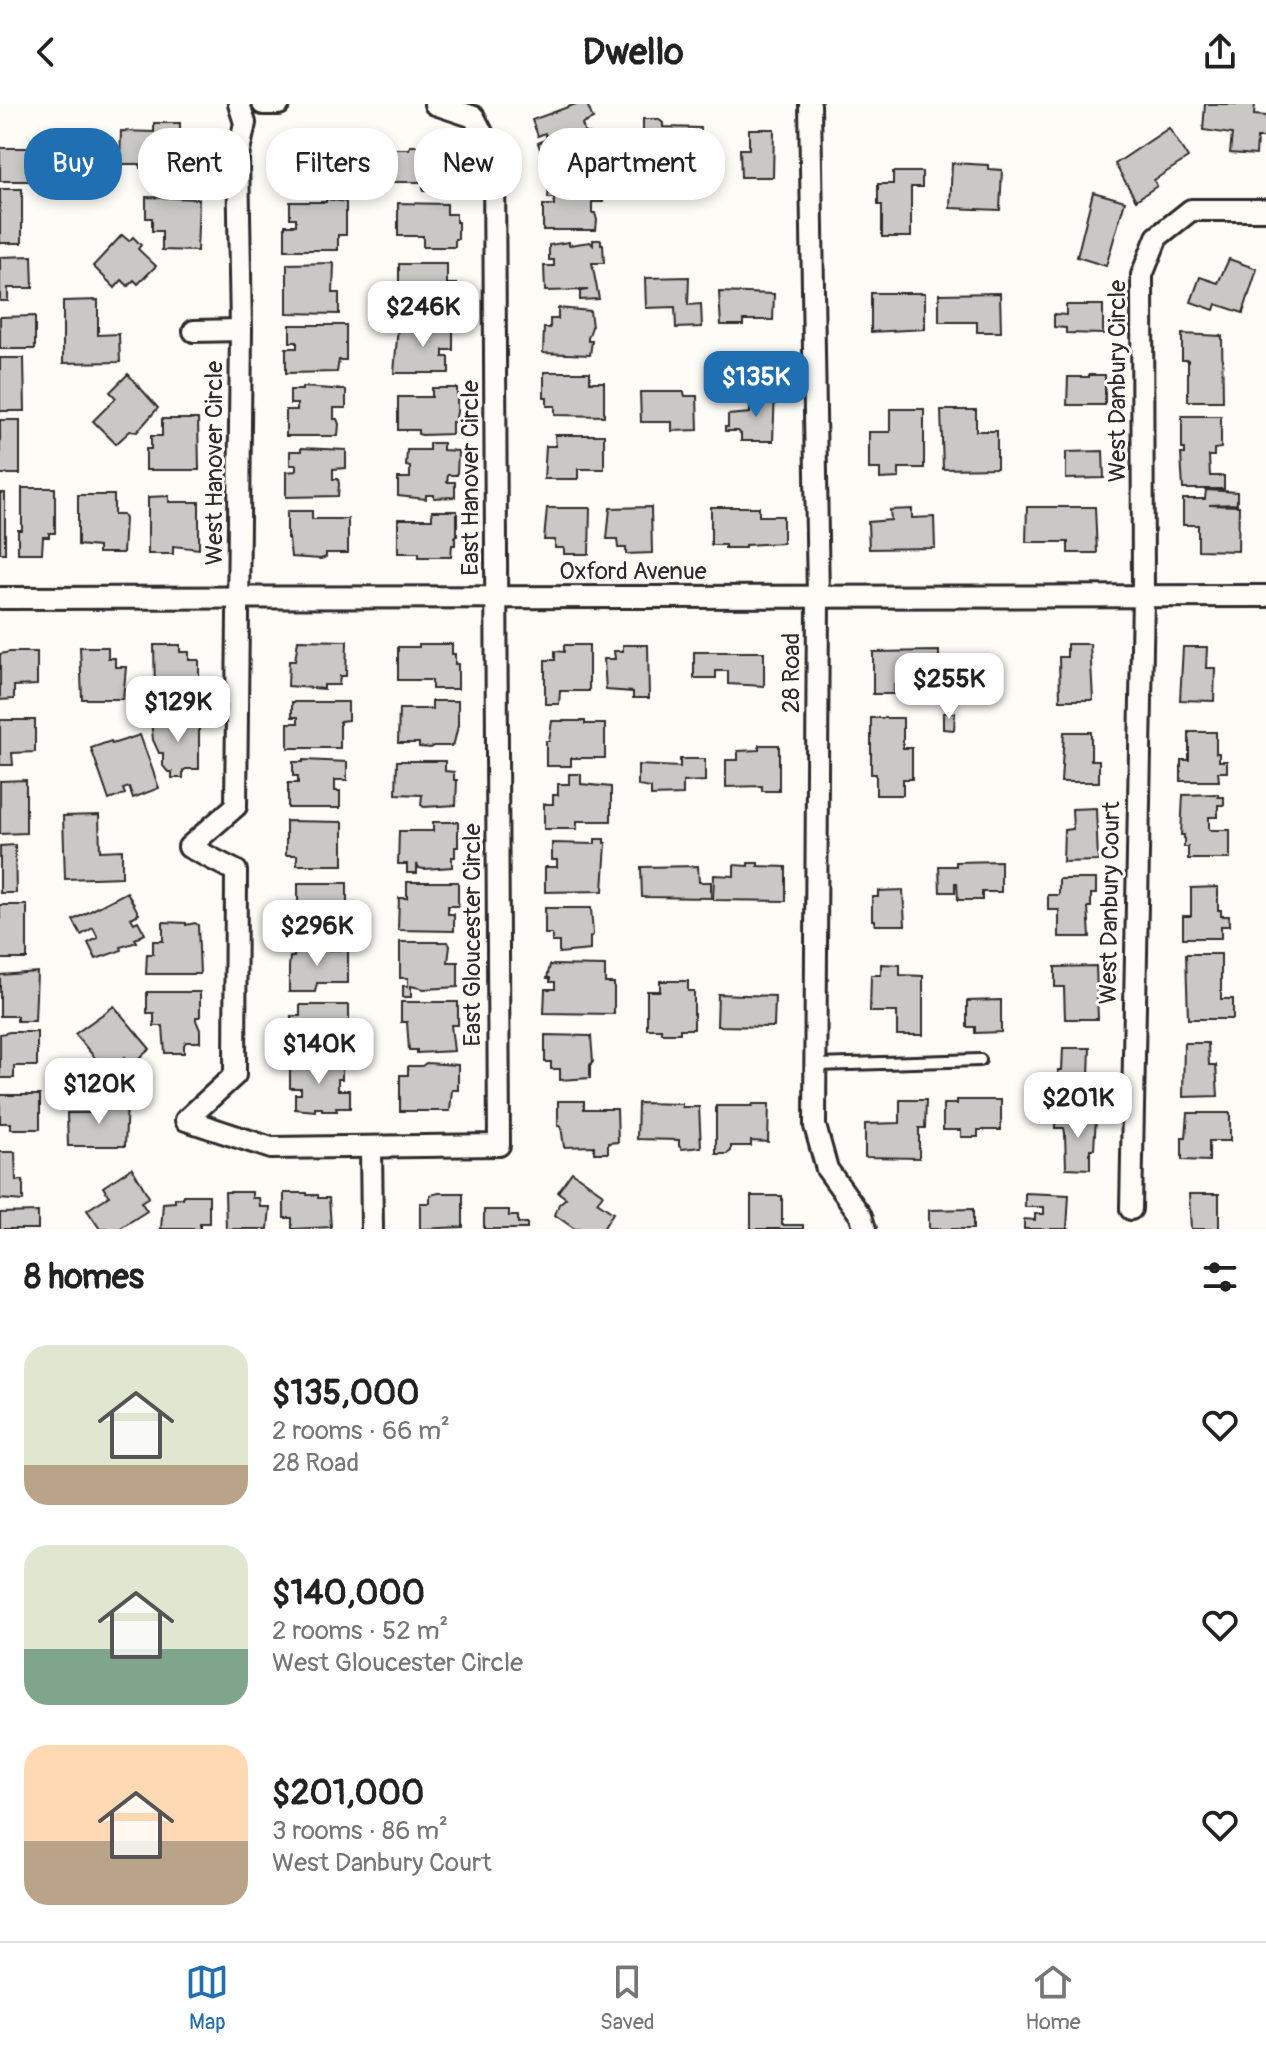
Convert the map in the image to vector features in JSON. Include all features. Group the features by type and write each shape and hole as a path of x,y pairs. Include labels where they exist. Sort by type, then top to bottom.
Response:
{"street":[{"name":"West Hanover Circle","path":"239,104 245,123 238,156 241,330 236,806 189,847 236,871 235,1075 186,1120 271,1148 371,1148"},
{"path":"263,104 279,104"},
{"name":"East Hanover Circle","path":"435,104 474,117 494,156 496,596"},
{"name":"28 Road","path":"810,104 818,598 815,1126 827,1169 861,1216 865,1229"},
{"name":"West Danbury Circle","path":"1143,598 1142,275 1157,237 1191,210 1266,210"},
{"name":"West Hanover Circle","path":"194,331 241,330"},
{"name":"East Gloucester Circle","path":"371,1148 499,1145 496,596"},
{"name":"Oxford Avenue","path":"0,598 1266,596"},
{"name":"West Danbury Court","path":"1131,1209 1143,598"},
{"path":"371,1148 372,1229"}],"lane":[{"path":"817,1065 980,1060"}],"building":[{"path":"576,104 587,104 593,119 582,124 583,128 538,128 538,136 532,120"},
{"path":"1205,104 1255,104 1254,115 1266,116 1266,138 1257,138 1256,155 1230,153 1232,134 1203,130"},
{"path":"643,119 658,119 663,127 701,128 643,128"},
{"path":"154,123 180,123 180,128 154,128"},
{"path":"1169,128 1188,158 1154,180 1157,186 1136,200 1115,164"},
{"path":"749,129 774,129 773,177 741,177 740,149 749,149"},
{"path":"122,131 138,132 138,164 122,164"},
{"path":"414,146 414,182 398,182 398,149"},
{"path":"0,148 24,148 24,181 0,181"},
{"path":"952,163 988,165 988,169 1002,170 1000,210 950,208"},
{"path":"893,172 922,172 922,187 911,187 911,237 882,237 882,205 878,205 878,184 893,184"},
{"path":"0,189 22,189 22,243 0,243"},
{"path":"1093,192 1125,201 1106,266 1077,257"},
{"path":"146,200 199,200 197,251 162,250 162,231 152,231 152,218 146,218"},
{"path":"554,200 603,200 592,202 592,213 595,213 597,220 596,230 543,230 543,205 554,205"},
{"path":"290,202 346,202 346,235 338,235 338,250 285,250 285,225 296,225 296,218 290,218"},
{"path":"398,203 447,204 447,214 456,214 458,222 455,247 423,247 423,236 398,236"},
{"path":"122,235 129,241 133,237 141,245 138,249 156,266 138,284 134,280 128,286 122,280 115,288 93,266"},
{"path":"593,240 601,240 603,244 604,263 592,263 599,299 580,300 580,291 588,290 545,291 544,266 554,266 554,260 549,260 549,245 590,242 593,245"},
{"path":"32,256 33,288 8,288 8,301 0,301 0,257"},
{"path":"1229,259 1257,269 1243,313 1216,304 1214,310 1191,302 1200,277 1218,283"},
{"path":"334,263 333,293 339,293 339,314 287,313 287,264"},
{"path":"399,264 447,264 447,284 457,284 457,309 422,311 418,310 418,300 399,300"},
{"path":"689,277 688,305 701,304 702,327 676,328 675,307 646,308 645,278"},
{"path":"719,292 774,294 773,320 743,320 743,325 721,325"},
{"path":"871,293 925,293 925,329 871,332"},
{"path":"1000,293 1001,332 977,332 977,322 939,322 939,294"},
{"path":"98,300 98,335 119,334 120,362 63,363 63,301"},
{"path":"1066,305 1103,305 1103,334 1066,333 1066,328 1054,327 1054,314 1066,315"},
{"path":"558,308 590,311 590,355 543,353 544,328 550,328 550,319 558,319"},
{"path":"35,316 35,349 0,349 0,317"},
{"path":"290,325 346,325 346,360 339,360 337,372 286,373 286,348 297,348 297,342 290,342"},
{"path":"453,325 453,350 443,350 443,357 449,357 449,373 394,373 398,326"},
{"path":"1182,334 1222,336 1223,401 1188,401 1188,360 1182,360"},
{"path":"0,358 24,358 25,411 0,411"},
{"path":"544,372 590,372 590,382 604,382 604,416 555,415 555,406 547,406 547,397 544,397"},
{"path":"128,374 158,408 137,432 130,431 116,444 93,421 116,398 110,392"},
{"path":"1105,375 1105,405 1067,405 1068,377"},
{"path":"302,387 346,390 346,408 334,408 334,419 339,424 338,436 286,436 286,410 297,410 297,404 290,404 290,390 302,390"},
{"path":"432,388 457,388 457,412 455,422 452,422 452,434 422,435 418,434 418,430 398,430 398,397 432,397"},
{"path":"640,392 684,392 685,396 697,396 698,430 672,431 672,422 641,422"},
{"path":"750,392 775,392 773,441 741,441 738,431 725,431 728,415 750,413"},
{"path":"890,409 924,409 924,468 899,468 899,478 880,479 880,469 869,469 869,432 890,432"},
{"path":"941,410 976,410 976,431 997,431 997,468 943,469"},
{"path":"1182,416 1221,416 1221,448 1214,449 1214,456 1209,456 1210,476 1224,476 1224,489 1183,489 1181,454 1185,454 1185,449 1182,449"},
{"path":"162,419 198,419 199,470 146,470 146,449 151,449 151,436 162,436"},
{"path":"0,420 20,420 20,474 0,474"},
{"path":"555,435 604,435 604,469 578,469 578,479 544,479 546,446 556,446"},
{"path":"429,443 443,443 443,450 458,451 457,475 448,475 447,482 455,482 455,497 434,498 434,495 426,495 426,499 398,496 398,478 410,478 410,467 406,466 407,450 429,450"},
{"path":"301,448 346,450 346,468 333,469 333,479 338,479 339,484 338,496 286,497 286,472 296,471 296,465 290,465 290,451 301,451"},
{"path":"1103,451 1104,478 1066,479 1066,452"},
{"path":"22,488 55,488 55,533 43,537 42,553 18,553 18,530 22,530"},
{"path":"1206,490 1237,492 1237,504 1209,505 1239,506 1238,551 1198,550 1198,525 1183,525 1183,499 1205,499"},
{"path":"0,493 5,493 5,553 0,553"},
{"path":"78,495 114,495 114,515 123,515 125,519 123,553 98,553 98,547 78,545"},
{"path":"169,496 169,502 199,502 199,549 173,546 173,554 148,554 148,497"},
{"path":"651,507 652,553 626,554 626,548 618,548 617,539 607,539 610,508"},
{"path":"711,507 759,507 759,516 783,516 783,543 745,545 745,548 711,545"},
{"path":"1027,507 1095,507 1097,553 1068,553 1068,542 1026,542"},
{"path":"547,508 590,508 589,554 564,554 564,548 555,548 555,540 544,540"},
{"path":"912,509 912,518 934,517 935,548 869,549 868,522 891,520 890,510"},
{"path":"287,511 312,511 312,519 348,519 348,553 326,553 326,557 321,559 291,557"},
{"path":"432,511 457,511 457,536 451,557 419,557 419,553 398,553 398,519 432,519"},
{"path":"298,640 347,641 346,676 340,676 339,685 324,685 324,689 288,686 289,661 295,661"},
{"path":"419,644 452,644 455,664 458,664 458,689 432,689 432,680 398,680 398,647 419,647"},
{"path":"1067,644 1090,644 1093,700 1060,700 1059,657 1067,657"},
{"path":"154,645 180,645 180,652 189,652 189,660 199,660 196,698 183,698 183,692 155,692"},
{"path":"564,645 589,645 589,691 560,691 559,704 545,704 545,660 555,660 555,651 564,652"},
{"path":"623,645 648,645 649,698 633,698 633,692 606,690 604,659 615,659 614,651 623,651"},
{"path":"80,647 108,647 108,658 115,658 115,667 126,667 123,699 82,699"},
{"path":"1183,647 1207,647 1206,668 1215,668 1214,701 1180,700"},
{"path":"939,651 939,684 894,684 894,694 873,694 873,652"},
{"path":"37,652 37,685 14,686 14,699 0,700 0,654"},
{"path":"694,652 764,652 764,686 728,684 728,671 716,671 716,678 694,678"},
{"path":"432,701 458,701 454,743 431,748 419,747 419,743 398,743 399,709 432,709"},
{"path":"292,702 348,702 348,720 340,721 340,748 288,748 288,723 298,723 298,717 292,717"},
{"path":"943,713 955,713 954,730 943,729"},
{"path":"199,718 199,769 186,769 183,778 172,778 172,772 163,766 163,753 159,753 153,740 151,720"},
{"path":"871,718 903,718 903,748 912,748 912,779 903,779 903,795 876,795 876,774 871,774"},
{"path":"0,720 35,720 35,752 12,753 13,765 0,765"},
{"path":"552,721 605,724 605,758 571,758 571,766 546,766 546,741 549,741"},
{"path":"1064,732 1091,732 1091,760 1099,760 1099,782 1061,782"},
{"path":"1189,732 1216,732 1219,761 1227,761 1227,772 1218,772 1219,781 1181,781 1181,760 1189,760"},
{"path":"140,735 159,788 133,798 129,787 123,789 125,794 109,800 91,748"},
{"path":"759,745 779,745 779,791 762,791 762,786 726,787 726,760 738,760 738,751 759,750"},
{"path":"680,759 705,759 705,781 683,782 683,795 651,796 651,788 638,786 638,765 680,767"},
{"path":"397,761 445,761 445,771 454,772 454,780 457,780 456,805 424,807 421,805 422,795 396,794"},
{"path":"293,762 347,762 347,780 335,780 335,791 340,791 340,808 288,808 288,783 298,783 298,776 293,776"},
{"path":"569,774 581,774 581,784 611,787 611,821 577,821 577,829 544,829 544,804 553,804 553,795 558,795 558,784 569,784"},
{"path":"26,780 26,833 0,834 0,781"},
{"path":"1218,794 1218,797 1224,797 1224,805 1218,805 1218,817 1209,817 1209,830 1230,830 1230,859 1188,859 1188,847 1184,847 1184,835 1181,835 1183,795"},
{"path":"1096,808 1098,861 1063,862 1064,830 1073,829 1072,809"},
{"path":"99,815 100,851 122,850 122,877 65,879 63,816"},
{"path":"286,821 343,822 343,865 297,865 297,855 286,855"},
{"path":"433,822 458,822 458,847 455,847 455,857 452,857 452,867 424,869 417,864 417,873 407,873 407,864 398,864 399,831 433,831"},
{"path":"595,839 604,839 606,843 603,891 545,892 545,867 557,867 557,860 552,860 552,843 595,844"},
{"path":"15,845 16,893 0,893 0,846"},
{"path":"1001,861 1001,892 982,892 982,900 958,900 955,883 955,892 940,892 939,866 956,866 956,862"},
{"path":"748,863 786,867 786,901 713,900 714,875 734,876 734,865 748,866"},
{"path":"698,866 699,882 711,882 711,898 642,897 641,867"},
{"path":"1059,879 1096,879 1096,894 1091,894 1091,907 1088,907 1090,937 1059,937 1059,910 1048,910 1048,895 1059,895"},
{"path":"407,882 458,882 458,906 448,906 448,914 454,914 454,931 398,930 399,898 407,898"},
{"path":"298,883 347,883 347,919 327,919 327,929 322,931 289,928 289,903 298,903"},
{"path":"1218,887 1218,910 1221,910 1221,916 1229,916 1229,926 1221,926 1221,938 1183,938 1183,916 1191,916 1191,888"},
{"path":"903,890 905,925 875,925 875,920 872,920 872,897 878,897 878,891"},
{"path":"127,892 139,914 131,918 134,923 138,921 145,934 135,939 137,942 121,947 122,950 96,959 88,943 98,938 93,928 81,935 73,920"},
{"path":"0,905 27,905 27,959 0,959"},
{"path":"545,908 591,908 593,935 590,937 590,950 559,953 559,942 552,942 552,934 545,934"},
{"path":"163,922 198,925 200,974 146,974 147,954 153,954 153,941 163,941"},
{"path":"400,942 448,942 448,962 458,962 458,987 424,989 411,986 411,997 403,997 403,986 408,986 408,978 400,978"},
{"path":"315,943 323,943 328,950 348,950 348,983 317,983 315,992 289,992 290,957 294,957 294,946 315,946"},
{"path":"1186,954 1221,954 1221,999 1233,999 1233,1019 1188,1019"},
{"path":"881,964 900,965 900,975 923,976 923,1035 897,1035 897,1012 870,1012 871,975 881,975"},
{"path":"550,965 605,966 605,983 614,983 614,1014 544,1013 545,989 555,989 555,982 547,978"},
{"path":"1096,966 1098,1019 1065,1019 1064,987 1055,987 1055,967"},
{"path":"37,972 35,1021 17,1021 17,1016 0,1016 0,975"},
{"path":"660,981 688,981 688,991 694,991 694,1029 661,1033 661,1029 647,1029 647,991 660,991"},
{"path":"147,992 200,992 200,1017 196,1020 200,1042 186,1042 184,1053 165,1053 163,1026 154,1026 154,1013 147,1013"},
{"path":"718,994 775,996 774,1027 717,1026"},
{"path":"1001,1000 1001,1032 975,1033 975,1027 967,1027 967,1001"},
{"path":"401,1002 458,1002 458,1025 451,1025 454,1051 417,1053 417,1050 409,1050 407,1022 401,1022"},
{"path":"300,1005 349,1005 349,1038 324,1038 324,1049 289,1049 291,1016 300,1016"},
{"path":"114,1006 150,1049 131,1065 125,1057 119,1062 122,1066 120,1072 110,1076 75,1034"},
{"path":"37,1032 37,1066 14,1066 14,1078 0,1078 0,1034"},
{"path":"545,1035 591,1036 593,1062 590,1078 560,1080 560,1069 551,1069 551,1062 545,1062"},
{"path":"1184,1043 1208,1043 1209,1065 1216,1065 1218,1096 1183,1097"},
{"path":"1063,1048 1090,1048 1089,1076 1097,1077 1097,1098 1058,1098 1058,1070 1062,1070"},
{"path":"342,1062 342,1079 338,1079 338,1090 350,1090 350,1108 336,1108 337,1111 295,1109 295,1094 301,1094 301,1088 290,1088 290,1063"},
{"path":"426,1063 458,1065 458,1090 452,1090 450,1111 400,1111 400,1075 408,1075 408,1066"},
{"path":"0,1095 40,1095 40,1129 11,1129 11,1123 0,1123"},
{"path":"900,1100 926,1100 925,1128 919,1128 919,1158 865,1157 865,1124 900,1123"},
{"path":"957,1100 1001,1100 1001,1130 978,1130 978,1137 961,1137 961,1130 943,1130 943,1104 957,1104"},
{"path":"558,1101 584,1101 584,1109 617,1109 618,1142 608,1143 608,1153 594,1153 594,1146 564,1147 561,1126 558,1126"},
{"path":"127,1102 125,1146 68,1146 67,1113 93,1113 93,1103"},
{"path":"638,1103 699,1107 701,1147 682,1149 679,1140 637,1139"},
{"path":"769,1104 768,1142 751,1141 751,1146 731,1146 727,1154 716,1154 716,1106"},
{"path":"1188,1113 1230,1113 1230,1141 1209,1141 1209,1161 1182,1160 1182,1137 1186,1137"},
{"path":"1055,1116 1096,1117 1090,1169 1066,1168 1064,1128 1055,1128"},
{"path":"0,1152 15,1152 16,1181 23,1180 23,1201 0,1199"},
{"path":"132,1168 149,1197 141,1202 147,1211 119,1229 100,1229 87,1210 109,1196 103,1187"},
{"path":"572,1172 603,1194 597,1202 613,1213 603,1229 575,1229 555,1215 559,1204 566,1198 558,1192"},
{"path":"225,1192 252,1192 252,1198 259,1198 260,1207 270,1207 268,1229 226,1229"},
{"path":"284,1193 307,1193 318,1195 318,1198 329,1198 331,1227 292,1229 292,1218 284,1218"},
{"path":"463,1193 463,1227 420,1229 420,1203 430,1203 430,1195"},
{"path":"1025,1193 1069,1195 1067,1228 1070,1229 1024,1229 1024,1219 1035,1220 1035,1214 1044,1214 1044,1207 1025,1207"},
{"path":"1189,1194 1219,1194 1219,1229 1191,1229"},
{"path":"183,1195 209,1195 209,1223 200,1223 200,1229 161,1229 163,1203 175,1202 175,1198 183,1198"},
{"path":"751,1196 782,1196 782,1225 803,1225 803,1229 751,1229"},
{"path":"973,1209 973,1229 929,1229 929,1210"},
{"path":"484,1210 509,1210 509,1216 518,1216 518,1223 527,1223 527,1229 484,1229"},
{"path":"38,1212 38,1229 0,1229 0,1213"}]}
